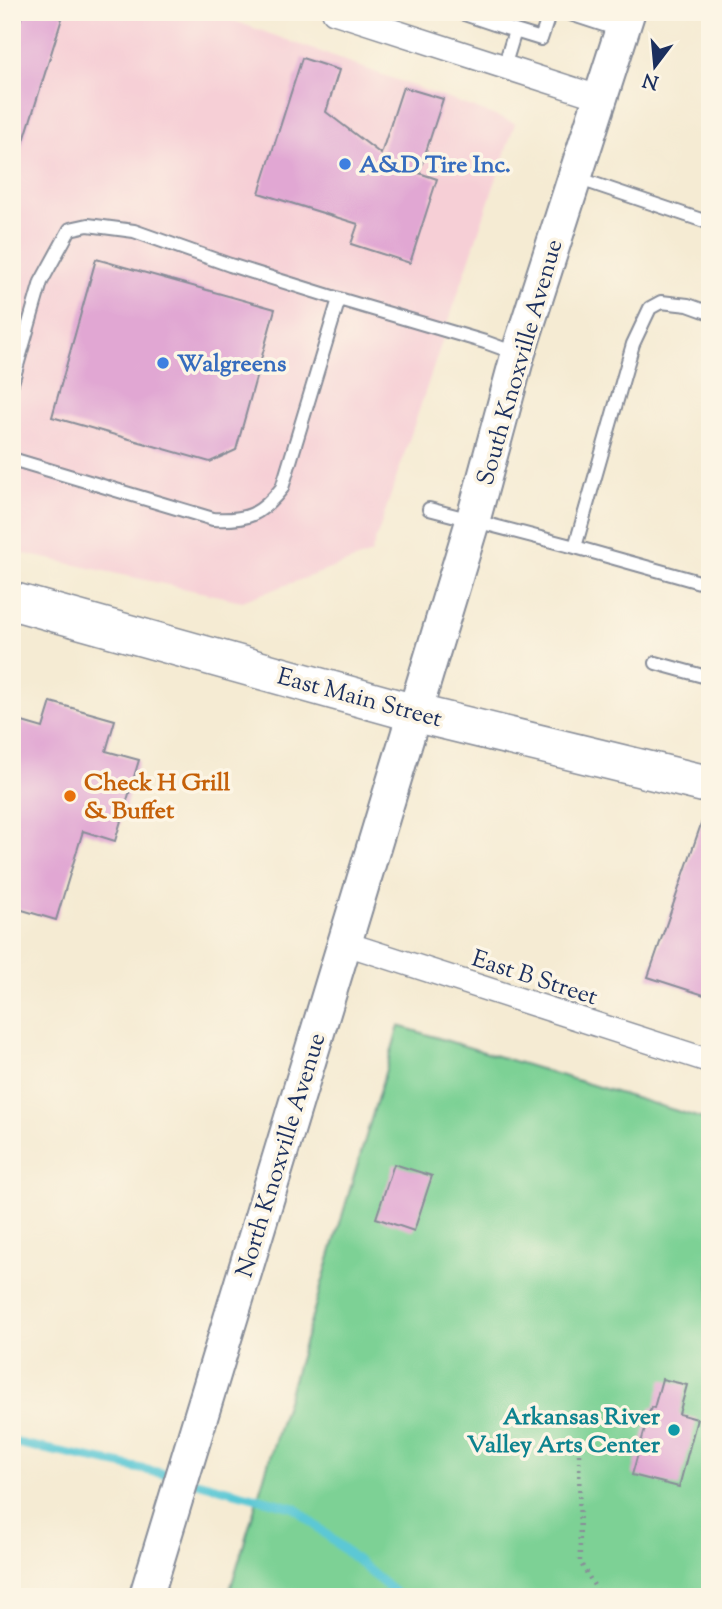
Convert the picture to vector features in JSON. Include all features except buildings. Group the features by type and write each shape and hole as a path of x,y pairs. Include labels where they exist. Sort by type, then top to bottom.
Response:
{"main road":[{"name":"South Knoxville Avenue","path":"414,713 473,520 518,354 625,22"},
{"name":"East Main Street","path":"12,601 414,713 710,785"},
{"name":"North Knoxville Avenue","path":"146,1597 414,713"}],"street":[{"path":"334,12 601,99"},
{"name":"East B Street","path":"344,943 710,1061"}],"lane":[{"path":"464,15 541,39 550,12"},
{"path":"564,12 625,22"},
{"path":"504,67 515,31"},
{"path":"574,177 710,223"},
{"path":"12,383 41,282 71,229 88,225 134,231 230,265 518,354"},
{"path":"12,459 213,519 233,520 255,515 270,504 282,488 338,299"},
{"path":"575,547 633,344 650,308 661,302 688,305 710,313"},
{"path":"429,509 710,585"},
{"path":"656,663 710,678"}],"path":[{"path":"579,1447 580,1562 601,1597"}],"shaded area":[{"path":"12,12 210,12 515,123 371,554 242,601 12,551"}],"green space":[{"path":"399,1026 710,1121 710,1597 228,1597"}],"waterway":[{"path":"12,1442 175,1476"},
{"path":"189,1480 295,1508 400,1597"}],"place":[{"name":"A&D Tire Inc.","path":"345,164"},
{"name":"Walgreens","path":"163,363"},
{"name":"Check H Grill & Buffet","path":"70,796"},
{"name":"Arkansas River Valley Arts Center","path":"674,1430"}]}
